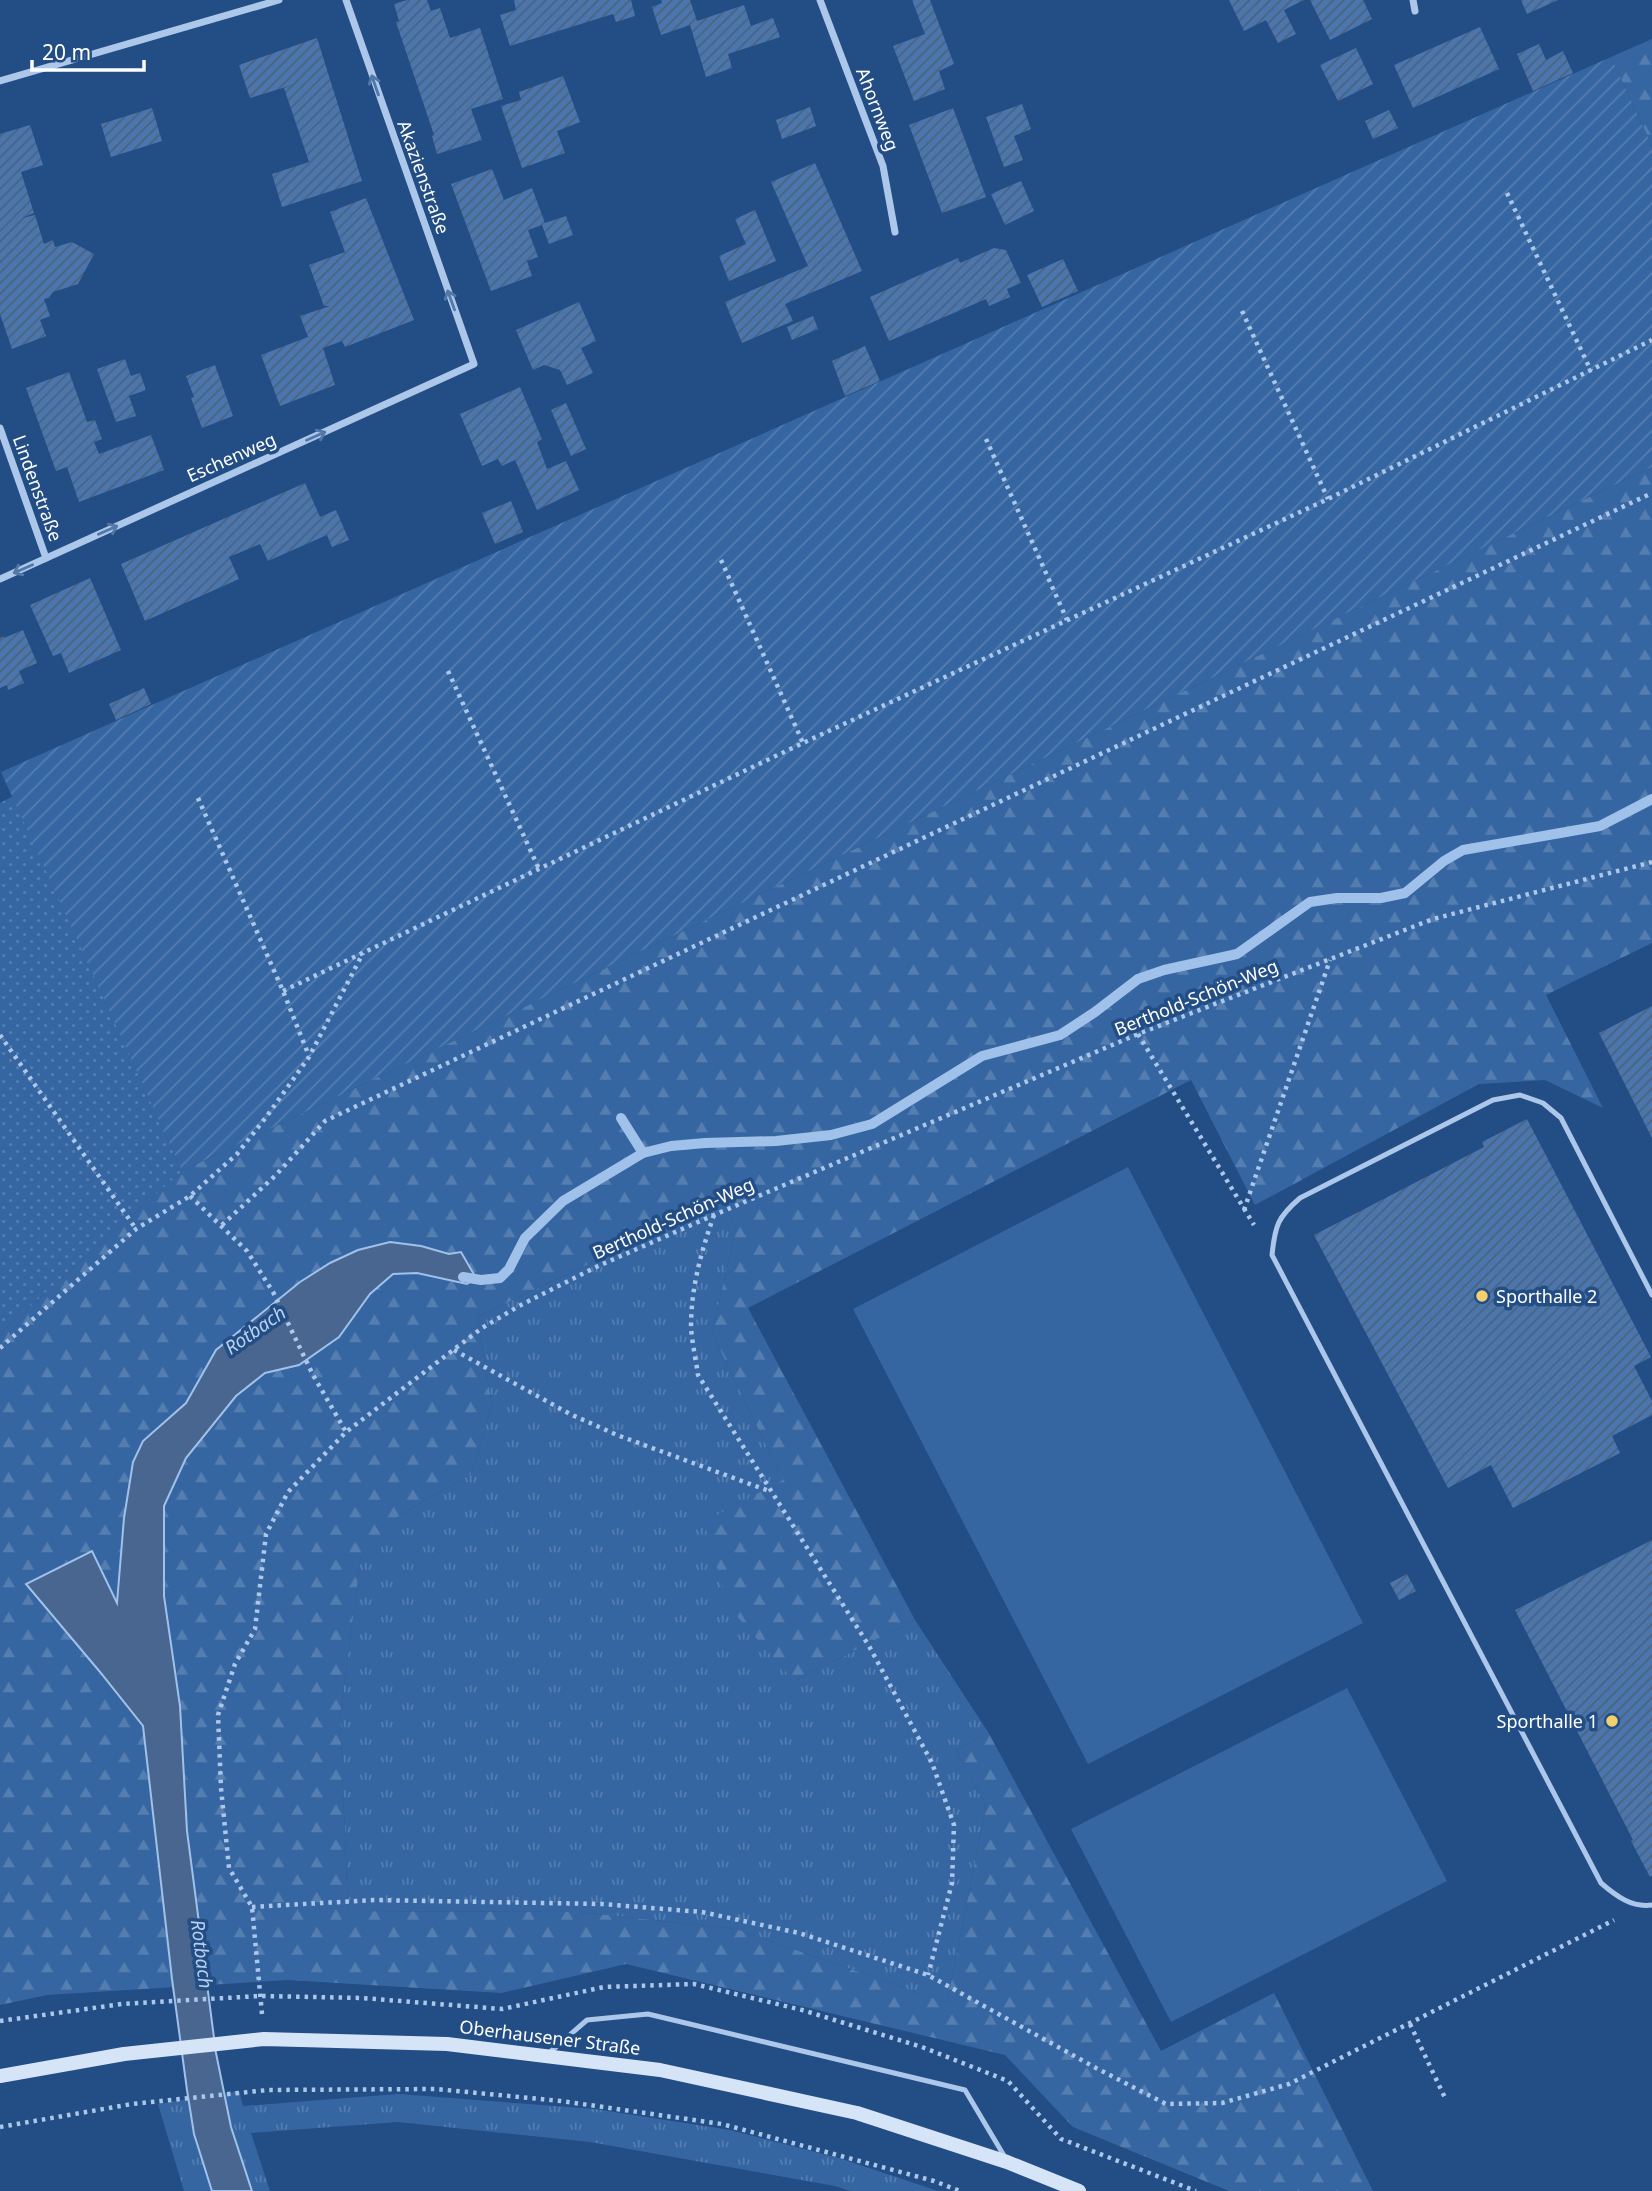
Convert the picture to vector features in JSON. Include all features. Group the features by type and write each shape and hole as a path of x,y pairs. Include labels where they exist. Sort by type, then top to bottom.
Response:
{"main road":[{"name":"Oberhausener Straße","path":"0,2076 124,2054 264,2039 447,2044 660,2070 857,2113 1007,2162 1079,2191"}],"street":[{"path":"0,81 279,0"},
{"name":"Akazienstraße","path":"346,0 474,364"},
{"name":"Ahornweg","path":"820,0 883,166 895,232"},
{"path":"1413,0 1415,10"},
{"name":"Eschenweg","path":"0,579 474,364"},
{"name":"Lindenstraße","path":"0,428 46,558"}],"lane":[{"path":"1652,1295 1560,1118 1543,1103 1520,1095 1493,1100 1300,1198 1283,1213 1274,1237 1272,1255 1601,1883 1615,1895 1640,1907 1652,1905"},
{"path":"545,2056 587,2020 648,2014 965,2090 1007,2162"}],"path":[{"path":"1507,193 1591,371"},
{"path":"1242,310 1328,499"},
{"path":"283,991 803,743 1328,499 1652,340"},
{"path":"986,439 1067,620"},
{"path":"222,1225 276,1175 325,1121 1652,493"},
{"path":"721,561 803,743"},
{"path":"448,671 539,869"},
{"path":"198,798 283,991 309,1057"},
{"name":"Berthold-Schön-Weg","path":"264,2039 252,1907 229,1868 221,1788 218,1715 235,1664 255,1629 266,1534 288,1492 346,1432 482,1328 519,1306 596,1267 713,1215 1138,1034 1433,919 1652,862"},
{"path":"0,1349 136,1228 190,1196 237,1154 309,1057 363,953"},
{"path":"1244,1210 1330,959"},
{"path":"1138,1034 1272,1255"},
{"path":"0,1035 136,1228"},
{"path":"190,1196 247,1251 273,1292 313,1375 346,1432"},
{"path":"713,1215 699,1258 695,1285 691,1328 698,1376 869,1646 932,1763 954,1825 953,1883 929,1975"},
{"path":"454,1350 570,1414 617,1435 770,1492"},
{"path":"252,1907 374,1900 603,1904 702,1912 800,1933 929,1975 1166,2104 1222,2103 1289,2084 1640,1907"},
{"path":"0,2021 122,2004 249,1996"},
{"path":"1410,2024 1446,2100"},
{"path":"0,2127 132,2104 268,2090 436,2089 561,2101 722,2124 934,2181 960,2191"}],"green space":[{"path":"1652,39 1652,146 1611,57"},
{"path":"1611,57 1652,146 1652,467 182,1171 1,772"},
{"path":"1652,467 1652,943 1546,995 1603,1108 1545,1080 1479,1084 1255,1205 1191,1080 748,1308 915,1620 794,1681 728,1606 704,1522 783,1480 712,1333 736,1229 722,1201 477,1317 492,1405 471,1474 400,1515 361,1556 340,1717 348,1911 580,1912 736,1929 947,2003 986,1806 956,1750 988,1732 1161,2051 1274,1993 1373,2191 1229,2191 1073,2127 1005,2055 626,1964 501,1993 288,1980 47,1995 0,2005 0,1333 182,1171"},
{"path":"13,796 182,1171 0,1333 0,803"},
{"path":"1128,1167 1363,1623 1088,1764 853,1309"},
{"path":"722,1201 736,1229 712,1333 783,1480 794,1681 915,1620 988,1732 956,1750 986,1806 947,2003 736,1929 580,1912 348,1911 340,1717 361,1555 400,1515 471,1474 492,1405 477,1317"},
{"path":"1347,1688 1447,1881 1171,2022 1071,1829"},
{"path":"239,2091 243,2106 398,2094 595,2109 730,2130 842,2159 938,2191 850,2191 835,2186 590,2142 398,2122 251,2133 270,2191 184,2191 158,2104"}],"water":[{"path":"390,1242 421,1246 449,1254 461,1252 476,1278 467,1284 417,1273 393,1274 370,1294 339,1337 299,1365 265,1373 236,1396 186,1458 164,1506 164,1596 180,1706 187,1831 216,2053 231,2127 252,2191 212,2191 194,2134 187,2090 143,1726 26,1584 92,1551 117,1603 124,1518 133,1462 143,1441 186,1403 216,1350 300,1282 330,1263 358,1250"}],"building":[{"path":"407,0 427,0 431,11 440,8 450,38 480,28 503,99 471,109 482,140 437,154 432,136 434,135 396,22 399,21 394,4"},
{"path":"514,0 631,0 635,16 616,22 613,14 510,46 500,15 516,10"},
{"path":"661,0 690,0 697,21 744,5 751,26 773,18 780,37 728,54 732,68 706,77 690,25 661,35 652,7 662,3"},
{"path":"912,0 930,0 954,64 939,71 945,89 914,101 893,46 925,34"},
{"path":"1229,0 1304,0 1284,10 1296,34 1278,43 1266,20 1244,31"},
{"path":"1310,0 1363,0 1372,19 1330,40"},
{"path":"1521,0 1558,0 1527,14"},
{"path":"1480,27 1499,69 1413,108 1394,65"},
{"path":"317,38 362,181 282,207 272,174 309,162 284,88 299,83 250,98 239,65"},
{"path":"1539,44 1546,60 1563,51 1573,73 1533,91 1517,54"},
{"path":"1356,48 1373,84 1338,101 1320,65"},
{"path":"563,76 580,122 557,131 565,153 522,168 501,106 521,100 519,92"},
{"path":"1022,104 1031,129 1014,136 1023,160 1004,167 986,117"},
{"path":"810,107 816,126 782,139 776,120"},
{"path":"152,108 162,141 111,157 101,124"},
{"path":"953,108 986,197 942,213 909,125"},
{"path":"1389,110 1398,128 1373,139 1365,121"},
{"path":"30,125 43,165 21,172 34,213 22,218 35,215 44,244 53,240 55,247 72,242 94,254 78,284 53,292 49,298 44,299 50,316 40,320 46,336 12,349 0,314 0,134"},
{"path":"815,163 862,271 785,304 793,321 742,343 725,302 808,266 771,182"},
{"path":"492,169 504,200 532,188 545,223 566,216 573,235 549,244 542,225 528,230 538,257 527,261 532,276 491,291 451,184"},
{"path":"1021,181 1034,211 1005,225 991,194"},
{"path":"366,198 414,320 345,347 342,341 323,348 335,385 280,406 261,355 308,337 300,316 330,306 324,306 309,265 345,252 330,212"},
{"path":"755,210 776,261 729,281 719,256 746,244 735,219"},
{"path":"994,248 1006,250 1021,283 1007,289 1010,297 989,306 986,299 889,341 870,297 958,258 960,263"},
{"path":"1063,259 1078,291 1042,307 1027,275"},
{"path":"579,302 596,341 581,348 593,373 567,385 560,370 544,365 533,370 516,330"},
{"path":"813,316 818,329 792,340 787,327"},
{"path":"865,346 880,381 845,396 832,361"},
{"path":"125,359 131,376 140,373 146,390 129,396 136,416 116,422 97,369"},
{"path":"215,365 233,416 202,428 186,376"},
{"path":"69,372 87,422 95,420 102,439 94,442 99,454 151,435 164,470 79,502 67,467 56,471 26,388"},
{"path":"520,387 542,439 537,442 547,469 566,461 579,490 537,510 515,460 502,466 498,459 482,466 460,414"},
{"path":"566,403 586,449 571,456 551,410"},
{"path":"305,483 320,517 336,510 349,540 332,547 327,535 268,561 260,544 229,557 239,579 145,621 121,564"},
{"path":"511,501 523,532 495,544 482,513"},
{"path":"90,578 121,650 69,673 61,653 53,656 30,605"},
{"path":"23,630 37,663 19,671 24,683 8,690 7,685 0,688 0,638"},
{"path":"144,688 151,704 116,720 109,704"},
{"path":"1652,1006 1652,1138 1599,1033"},
{"name":"Sporthalle 2","path":"1527,1119 1651,1357 1634,1366 1652,1401 1652,1415 1612,1436 1620,1453 1513,1508 1491,1465 1448,1488 1314,1235 1484,1147 1482,1142"},
{"name":"Sporthalle 1","path":"1652,1540 1652,1876 1650,1877 1515,1610"},
{"path":"1407,1574 1416,1591 1399,1600 1390,1583"}],"waterway":[{"path":"463,1277 481,1280 500,1278 509,1269 525,1238 563,1201 643,1153 671,1146 776,1141 831,1135 872,1124 982,1056 1060,1035 1138,979 1164,970 1237,954 1310,902 1337,898 1381,898 1405,893 1444,861 1463,850 1600,826 1652,799"},
{"name":"Rotbach","path":"621,1118 643,1153"}],"place":[{"name":"Sporthalle 2","path":"1482,1296"},
{"name":"Sporthalle 1","path":"1612,1721"}]}
